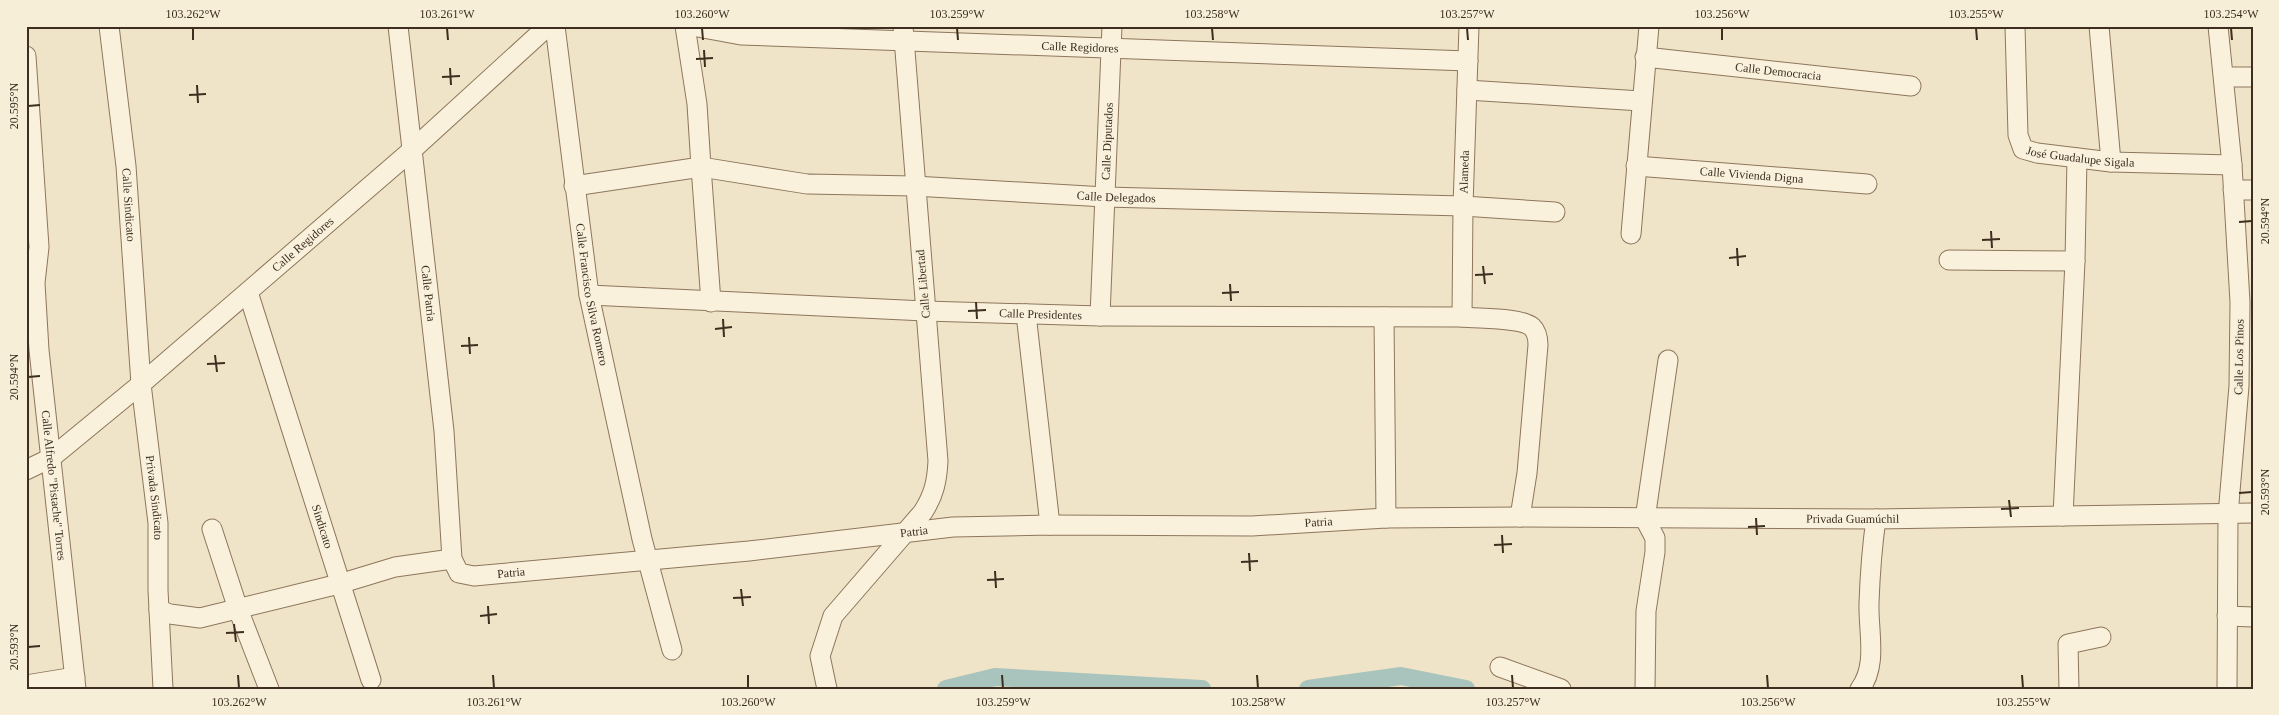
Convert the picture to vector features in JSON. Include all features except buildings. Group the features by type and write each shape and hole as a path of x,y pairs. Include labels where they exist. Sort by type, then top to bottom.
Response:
{"street":[{"name":"Calle Sindicato","path":"109,26 126,166 141,384"},
{"name":"Calle Patria","path":"398,26 444,431 452,559"},
{"name":"Calle Regidores","path":"26,470 52,458 141,384 411,151 548,26"},
{"name":"Calle Francisco Silva Romero","path":"555,26 574,186 590,295 648,561 672,650"},
{"path":"685,26 697,104 711,302"},
{"name":"Calle Regidores","path":"692,26 741,35 903,33 1112,49 1468,61"},
{"name":"Calle Diputados","path":"1100,316 1112,26"},
{"name":"Alameda","path":"1462,317 1463,206 1469,26"},
{"path":"1630,234 1649,26"},
{"name":"José Guadalupe Sigala","path":"2015,26 2020,143 2023,149 2030,152 2111,162 2232,165"},
{"path":"2099,26 2111,162"},
{"name":"Calle Los Pinos","path":"2218,26 2233,190 2246,302 2228,515 2227,689"},
{"name":"Calle Libertad","path":"826,689 820,656 833,616 932,499 937,482 938,460 914,186 903,33"},
{"name":"Calle Alfredo \"Pistache\" Torres","path":"26,56 35,283 32,353 52,458 76,683"},
{"name":"Calle Democracia","path":"1645,56 1911,86"},
{"path":"2224,77 2253,77"},
{"path":"1467,90 1641,102"},
{"path":"2062,516 2075,261 2077,158"},
{"name":"Calle Vivienda Digna","path":"1636,166 1867,184"},
{"name":"Calle Delegados","path":"574,186 701,167 726,170 770,180 807,184 914,186 1105,197 1463,206 1554,212"},
{"path":"2233,190 2253,190"},
{"path":"1949,260 2075,261"},
{"name":"Calle Alfredo \"Pistache\" Torres","path":"26,266 35,283"},
{"name":"Sindicato","path":"248,292 371,680"},
{"name":"Calle Presidentes","path":"590,295 925,311 1100,316 1462,317 1527,324 1538,336 1527,473 1520,517"},
{"path":"1026,314 1050,525"},
{"path":"1384,317 1386,518"},
{"path":"1645,689 1646,611 1655,552 1655,538 1645,519 1668,360"},
{"name":"Privada Sindicato","path":"141,384 158,523 159,610 164,689"},
{"name":"Privada Guamúchil","path":"1520,517 1876,519 2228,515 2253,513"},
{"name":"Patria","path":"452,559 459,573 474,576 648,561 953,527 1050,525 1252,526 1386,518 1520,517"},
{"path":"1860,689 1869,674 1870,665 1870,577 1876,519"},
{"path":"212,529 238,609 269,689"},
{"path":"159,610 170,614 200,618 339,584 395,567 452,559"},
{"path":"2226,616 2253,617"},
{"path":"2069,689 2068,644 2101,637"},
{"path":"1500,667 1560,689"},
{"path":"26,685 76,683"}],"waterway":[{"path":"1308,689 1401,676 1466,689"},
{"path":"946,689 995,677 1202,689"}]}
